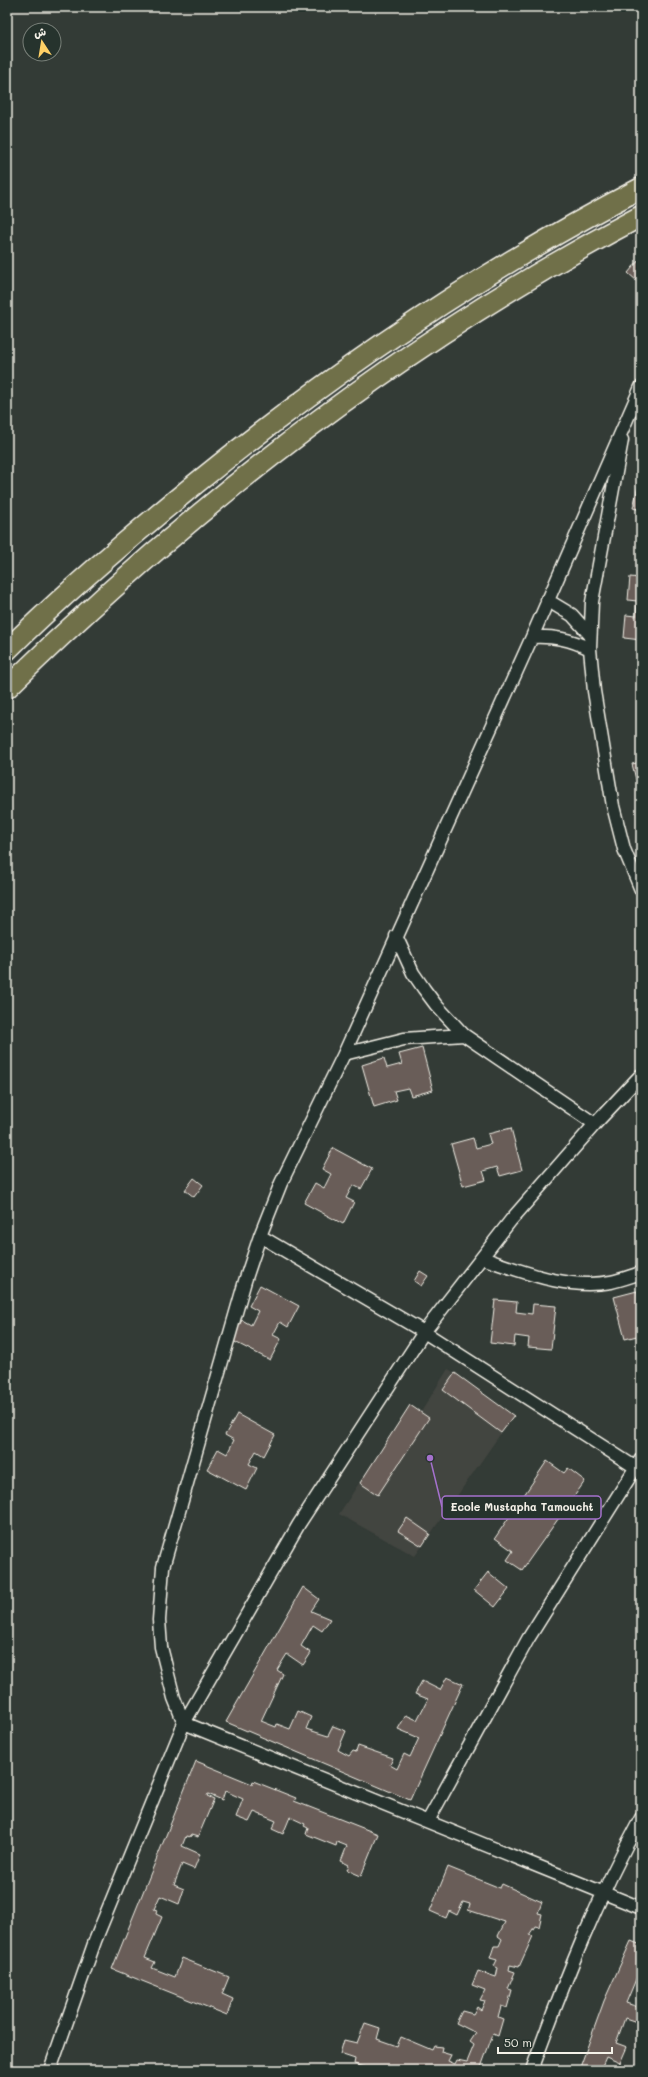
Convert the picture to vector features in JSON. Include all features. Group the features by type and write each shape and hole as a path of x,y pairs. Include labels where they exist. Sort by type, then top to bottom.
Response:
{"highway":[{"path":"7,650 44,614 146,524 243,446 316,390 417,320 484,277 552,237 641,188"},
{"path":"7,688 66,630 161,545 268,458 334,408 502,296 641,216"}],"street":[{"path":"641,388 532,637 344,1054 281,1183 260,1236 245,1281 163,1567 160,1594 161,1647 172,1692 184,1723 641,1908"},
{"path":"626,420 595,586 590,649 594,691 613,806 624,849 641,890"},
{"path":"547,600 572,615 590,635"},
{"path":"532,637 560,637 574,641 590,649"},
{"path":"396,936 407,961 424,989 436,1005 464,1034 596,1124"},
{"path":"344,1054 384,1042 464,1034"},
{"path":"50,2070 95,1941 184,1723 299,1524 424,1332 511,1220 641,1075"},
{"path":"260,1236 424,1332 639,1465 524,1644 428,1821"},
{"path":"482,1258 547,1280 579,1284 611,1282 641,1273"},
{"path":"532,2070 557,2000 604,1892 641,1818"}],"shaded area":[{"path":"448,1369 455,1373 501,1433 415,1556 339,1514 410,1405 421,1412"}],"building":[{"path":"638,261 641,264 641,276 637,281 628,273"},
{"path":"638,486 641,487 641,510 633,508"},
{"path":"630,577 641,578 641,640 624,638 626,615 636,616 637,601 628,600"},
{"path":"641,762 641,786 638,787 632,764"},
{"path":"422,1048 433,1090 411,1096 408,1088 394,1091 397,1100 374,1107 362,1065 384,1058 387,1068 402,1064 399,1054"},
{"path":"511,1128 522,1170 500,1176 497,1167 483,1171 486,1180 463,1186 451,1144 473,1138 476,1148 491,1144 488,1134"},
{"path":"333,1148 372,1169 361,1189 353,1185 346,1198 354,1202 343,1224 304,1203 315,1183 324,1188 331,1174 322,1169"},
{"path":"194,1178 203,1185 194,1197 185,1190"},
{"path":"420,1271 428,1276 421,1286 414,1281"},
{"path":"260,1285 299,1306 288,1327 280,1322 273,1335 281,1339 270,1360 231,1340 242,1320 251,1325 258,1311 249,1306"},
{"path":"637,1291 639,1301 641,1301 641,1335 625,1339 614,1297"},
{"path":"495,1300 517,1302 516,1312 532,1314 533,1304 556,1306 551,1349 528,1347 529,1338 515,1336 514,1346 490,1343"},
{"path":"455,1373 514,1416 501,1433 443,1390"},
{"path":"410,1405 429,1418 378,1495 360,1483"},
{"path":"237,1414 275,1435 264,1456 256,1451 249,1464 257,1468 246,1490 207,1469 218,1449 227,1454 234,1440 225,1435"},
{"path":"547,1461 564,1473 568,1468 585,1481 522,1570 507,1560 513,1551 495,1538"},
{"path":"407,1518 430,1534 422,1546 398,1531"},
{"path":"488,1572 509,1589 495,1607 474,1590"},
{"path":"303,1587 319,1599 311,1611 330,1619 322,1631 313,1625 301,1646 311,1653 303,1665 287,1654 277,1670 283,1674 261,1721 276,1727 277,1724 290,1729 298,1711 311,1717 306,1729 328,1736 333,1726 346,1731 338,1750 349,1756 353,1751 356,1752 358,1746 393,1758 390,1765 397,1769 404,1754 410,1757 419,1738 398,1729 406,1715 417,1720 428,1699 415,1694 422,1681 440,1690 447,1677 463,1684 410,1800 226,1722"},
{"path":"196,1761 252,1784 253,1781 296,1798 294,1801 378,1834 361,1876 347,1870 349,1865 341,1861 347,1846 337,1842 336,1846 306,1834 308,1828 304,1826 305,1824 290,1817 283,1834 272,1829 276,1821 254,1812 249,1822 236,1817 243,1799 225,1791 222,1800 208,1794 207,1796 214,1799 198,1837 191,1835 190,1837 186,1836 182,1846 200,1854 194,1869 182,1864 174,1885 184,1889 179,1904 160,1896 154,1909 157,1910 156,1914 162,1917 145,1958 155,1962 152,1968 175,1977 182,1958 229,1977 222,1994 233,1999 227,2015 112,1969"},
{"path":"448,1867 500,1888 502,1884 542,1902 538,1913 542,1914 539,1927 535,1926 529,1935 533,1936 519,1967 510,1965 509,1970 515,1972 508,1989 512,1990 507,2008 501,2006 498,2017 503,2019 498,2036 493,2034 480,2070 373,2070 354,2064 355,2059 340,2054 344,2040 357,2043 365,2023 380,2028 377,2039 397,2046 401,2037 432,2050 434,2046 442,2047 441,2052 451,2055 448,2061 455,2064 457,2060 467,2062 474,2045 470,2042 476,2033 456,2023 462,2011 473,2014 477,2007 481,2010 485,2001 480,2000 485,1990 472,1985 478,1971 496,1977 498,1968 494,1966 497,1960 490,1958 494,1946 499,1946 502,1939 498,1936 505,1922 468,1910 470,1904 463,1902 457,1915 449,1911 446,1918 430,1911"},
{"path":"631,1941 641,1945 641,1972 639,1972 626,2003 641,2008 637,2022 625,2018 616,2043 627,2047 620,2063 606,2057 602,2066 605,2067 605,2070 579,2070 604,2001"}],"place":[{"name":"Ecole Mustapha Tamoucht","path":"430,1458"}]}
